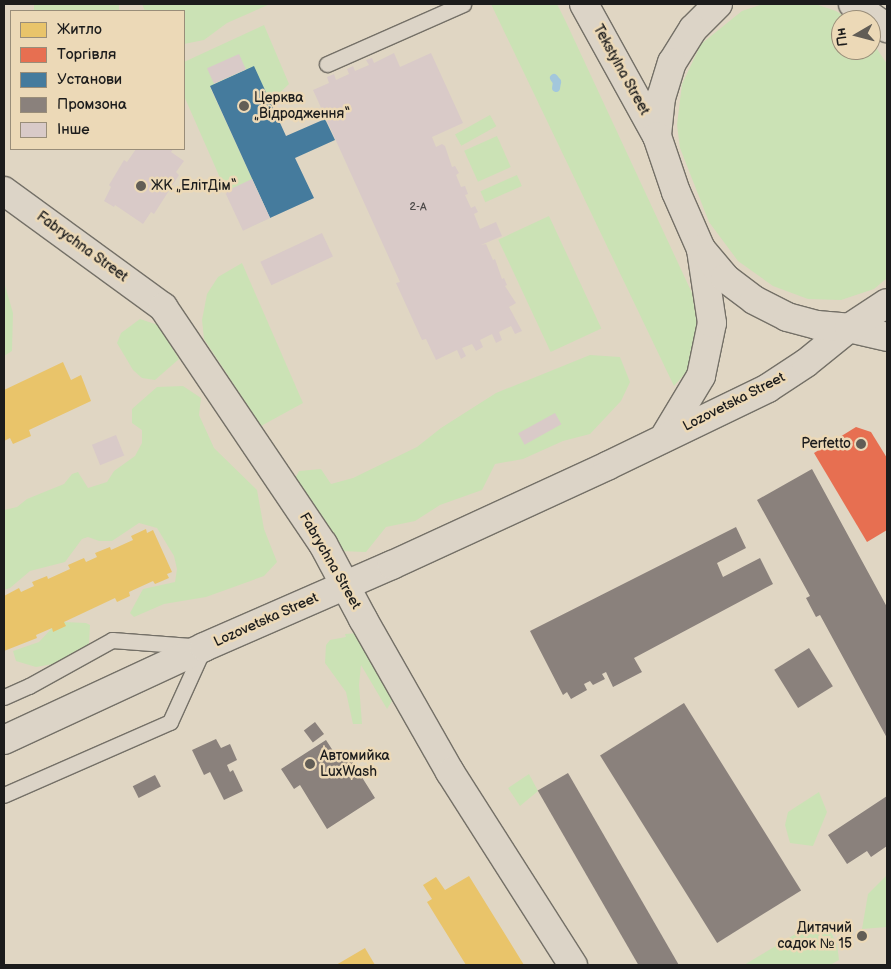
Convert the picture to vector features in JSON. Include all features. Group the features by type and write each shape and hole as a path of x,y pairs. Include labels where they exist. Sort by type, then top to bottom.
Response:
{"street":[{"name":"Tekstylna Street","path":"584,4 657,136"},
{"path":"718,4 693,30 672,62 661,97 657,136 676,192 701,248 725,278 754,300 787,317 816,325 849,328 887,337"},
{"path":"853,4 887,28"},
{"path":"881,4 887,16"},
{"name":"Fabrychna Street","path":"4,191 163,307 323,544 363,619 450,772 573,965"},
{"name":"Lozovetska Street","path":"665,436 701,376 712,324 701,248"},
{"name":"Lozovetska Street","path":"4,740 204,647 346,585 607,466 665,436 768,388 806,363 849,328 887,303"}],"lane":[{"path":"327,64 463,4"},
{"path":"4,697 29,686 112,640 204,647 170,722 4,795"}],"green space":[{"path":"34,4 119,4 119,10 34,10"},
{"path":"142,4 270,4 227,23 204,40 185,44 185,10 145,10"},
{"path":"491,4 557,4 566,22 692,293 698,331 696,361 674,386"},
{"path":"763,4 815,4 833,10 831,10 831,60 881,60 881,55 887,64 887,278 874,289 841,300 808,299 773,286 738,261 709,222 680,148 677,125 682,84 701,44 742,11"},
{"path":"264,25 289,84 270,102 210,87 270,218 243,230 185,98 185,62"},
{"path":"490,115 496,126 461,146 455,134"},
{"path":"497,136 511,167 478,182 464,151"},
{"path":"517,175 522,186 485,202 480,191"},
{"path":"549,216 601,328 551,352 498,240"},
{"path":"242,263 303,403 261,426 204,339 202,320 207,294 218,277"},
{"path":"4,282 13,313 12,351 4,356"},
{"path":"140,319 158,325 179,359 155,380 142,378 133,370 117,343 121,333"},
{"path":"590,355 620,357 630,382 621,401 590,434 563,441 523,459 495,464 482,490 440,505 415,521 386,527 366,552 339,551 289,490 299,471 321,469 331,484 353,478 417,447 441,428 496,393"},
{"path":"183,386 201,398 199,415 214,448 257,490 264,529 277,562 264,576 206,597 164,604 134,617 130,613 143,589 175,582 177,569 174,556 157,528 139,523 112,541 99,541 88,537 82,539 65,562 30,571 10,588 4,590 4,510 17,507 27,499 64,484 72,474 78,472 88,488 107,482 114,471 135,456 142,443 142,430 132,423 132,409 157,387"},
{"path":"64,622 86,623 90,625 89,643 86,647 59,663 36,667 16,661 13,651 39,642 52,628"},
{"path":"358,633 391,690 392,701 387,709 361,665 359,685 362,724 353,724 346,692 325,663 326,645 330,640 346,637 345,634"},
{"path":"529,774 538,791 520,806 508,788"},
{"path":"819,792 827,812 813,846 790,843 785,825 788,812"},
{"path":"887,875 887,927 862,929 868,894"},
{"path":"826,923 837,944 839,960 830,965 744,965 812,924"}],"building: Житло":[{"path":"63,362 71,380 81,375 91,401 29,430 31,436 13,444 10,438 4,441 4,390"},
{"path":"146,529 147,533 153,530 172,572 167,574 169,578 155,584 153,581 129,592 130,596 117,602 115,598 64,622 66,626 53,632 52,628 36,635 37,638 4,651 4,596 19,588 21,592 34,586 32,582 47,576 48,579 70,569 68,565 84,558 86,562 97,557 95,553 110,547 111,550 133,540 131,536"},
{"path":"469,876 524,965 466,965 427,902 432,899 423,885 436,877 445,890"},
{"path":"365,948 375,965 336,965"}],"building: Торгівля":[{"path":"856,427 871,432 887,458 887,530 867,542 814,453"}],"building: Установи":[{"path":"254,66 286,136 325,119 335,140 295,158 314,198 270,218 210,86"}],"building: Промзона":[{"path":"812,469 887,607 887,738 820,615 816,617 806,598 810,596 757,500"},
{"path":"736,527 746,548 717,563 723,577 760,558 773,584 634,658 642,672 613,687 606,672 602,674 605,679 593,685 590,681 584,684 587,690 571,699 567,692 563,695 530,631"},
{"path":"809,648 833,686 798,708 774,670"},
{"path":"684,703 801,890 717,943 600,755"},
{"path":"315,722 324,734 313,742 304,730"},
{"path":"216,739 221,748 230,744 237,760 227,765 230,772 233,770 243,791 224,800 210,772 204,775 192,750"},
{"path":"326,740 339,760 348,755 375,798 327,829 300,785 294,789 281,769"},
{"path":"568,773 679,965 638,965 538,790"},
{"path":"155,775 161,787 139,798 133,786"},
{"path":"887,796 887,846 871,857 867,851 847,864 828,835"}],"building: Інше":[{"path":"394,53 400,67 431,53 463,123 432,137 436,147 442,144 445,146 452,167 455,166 459,173 456,175 461,187 465,186 468,194 465,195 471,208 475,206 478,212 474,214 480,229 496,222 502,236 481,245 486,244 493,260 495,259 502,279 504,278 507,285 505,286 516,303 509,307 522,331 515,334 511,326 499,332 502,340 496,343 492,334 480,340 483,347 476,351 472,344 462,348 466,356 461,359 457,350 436,360 426,339 422,340 396,283 400,282 313,90 329,83 327,77 334,74 336,80 349,74 347,69 353,66 355,71 369,65 366,60 372,58 374,63"},
{"path":"239,54 246,70 214,84 207,68"},
{"name":"ЖК „ЕлітДім“","path":"135,150 172,150 171,152 184,161 176,172 179,175 154,214 151,212 143,224 115,205 114,207 104,201 111,187 109,185 124,160 127,162"},
{"path":"252,179 270,218 243,231 225,192"},
{"path":"322,233 333,257 271,285 260,262"},
{"path":"555,413 561,424 525,445 518,433"},
{"path":"116,435 124,455 100,465 92,445"}],"waterway":[{"path":"554,78 557,82 556,88"}],"place":[{"name":"Церква „Відродження“","path":"244,106"},
{"name":"ЖК „ЕлітДім“","path":"141,186"},
{"name":"Perfetto","path":"861,444"},
{"name":"Автомийка LuxWash","path":"310,764"},
{"name":"Дитячий садок № 15","path":"862,936"}]}
